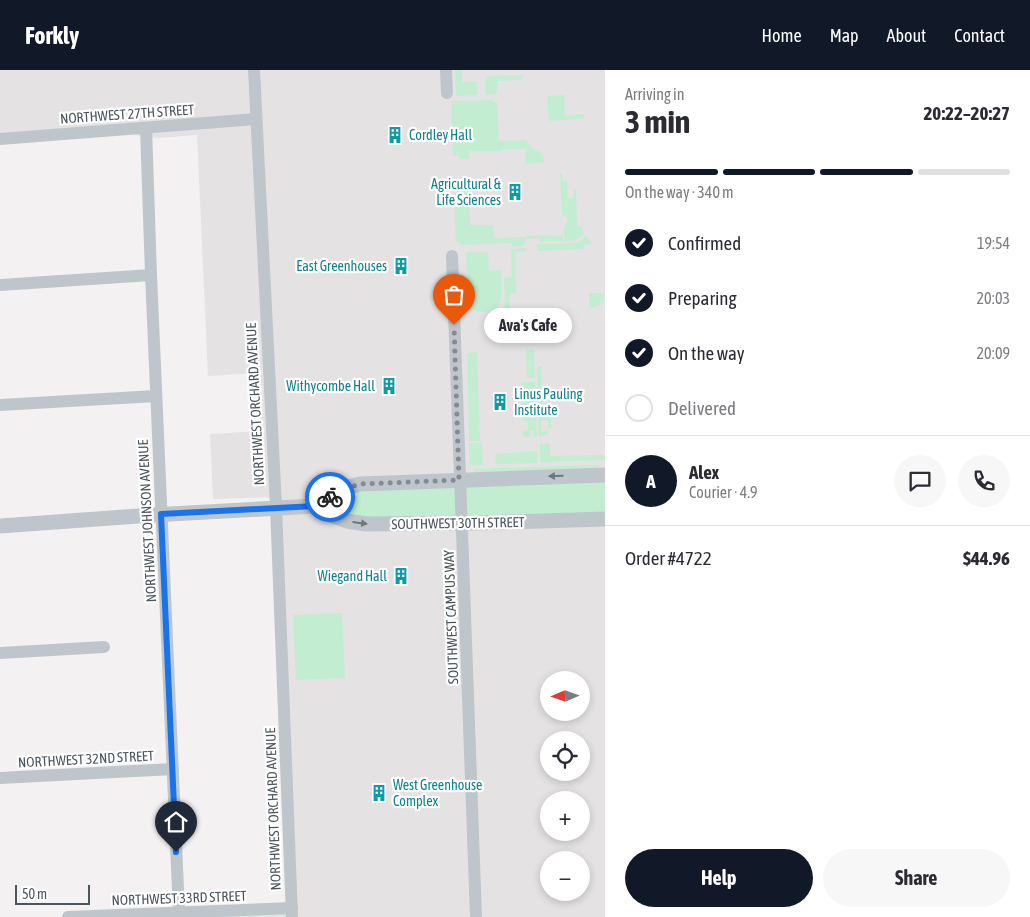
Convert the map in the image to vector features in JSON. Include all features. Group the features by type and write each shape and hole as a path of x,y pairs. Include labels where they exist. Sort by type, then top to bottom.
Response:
{"street":[{"name":"NORTHWEST ORCHARD AVENUE","path":"254,70 276,508 292,912"},
{"path":"446,70 447,93"},
{"name":"NORTHWEST 27TH STREET","path":"0,139 256,119"},
{"name":"NORTHWEST JOHNSON AVENUE","path":"146,128 150,275 179,912"},
{"name":"SOUTHWEST CAMPUS WAY","path":"452,256 476,917"},
{"path":"0,285 150,275"},
{"path":"0,405 156,396"},
{"path":"0,526 161,514 315,506 350,487 360,484 605,475"},
{"name":"SOUTHWEST 30TH STREET","path":"315,506 347,521 366,524 605,519"},
{"path":"0,653 104,647"},
{"name":"NORTHWEST 32ND STREET","path":"0,778 173,769"},
{"name":"NORTHWEST 33RD STREET","path":"68,917 179,912 292,912"}],"shaded area":[{"path":"0,70 605,70 605,917 129,917 294,910 281,497 213,499 210,434 259,431 256,373 208,376 197,135 157,138 94,130 0,137"}],"green space":[{"path":"455,70 462,70 462,82 477,82 477,95 456,96"},
{"path":"523,75 522,80 497,81 497,93 486,95 485,79 488,76"},
{"path":"564,95 565,116 584,114 584,119 549,121 547,96"},
{"path":"493,100 493,102 497,102 499,141 526,140 531,147 543,154 544,162 526,164 525,149 469,151 469,159 459,159 459,156 453,156 451,101"},
{"path":"560,174 562,174 563,181 567,181 568,198 574,198 573,189 576,189 577,226 582,227 584,234 577,240 565,241 564,228 568,220 566,216 562,215"},
{"path":"460,190 469,190 470,225 493,225 494,238 527,237 527,235 563,236 563,241 539,242 539,238 526,239 523,246 512,246 511,243 460,245 460,242 456,242 454,193 460,193"},
{"path":"586,236 592,244 584,245 584,249 537,251 537,244 578,243"},
{"path":"526,248 526,251 515,252 516,293 510,294 510,314 529,313 516,319 510,317 505,312 504,278 512,277 511,249"},
{"path":"466,252 488,252 489,271 501,270 500,302 493,311 475,311 470,306 468,301"},
{"path":"589,293 604,293 603,301 592,308 589,306"},
{"path":"547,316 547,327 540,327 540,331 529,330 529,322 533,318"},
{"path":"516,325 522,329 524,336 520,341 520,335 507,336 507,326"},
{"path":"534,349 535,378 527,378 526,350"},
{"path":"477,352 480,441 469,441 467,353"},
{"path":"541,366 543,415 551,416 551,428 548,429 548,420 541,421 541,432 549,431 548,434 539,437 537,367"},
{"path":"522,382 535,382 537,437 534,437 534,430 530,431 530,437 523,437 523,431 528,430 528,421 523,421"},
{"path":"469,443 482,443 483,465 470,465"},
{"path":"548,443 550,445 550,456 603,455 605,460 540,462 540,444"},
{"path":"537,451 537,463 496,464 495,454"},
{"path":"599,465 599,469 474,473 474,469"},
{"path":"605,479 605,513 370,522 332,509 331,506 347,492"},
{"path":"342,613 345,678 296,680 293,615"}],"way so far":[{"path":"330,497 360,484 459,480 454,325"}],"place":[{"name":"Cordley Hall","path":"395,135"},
{"name":"Agricultural & Life Sciences","path":"515,192"},
{"name":"East Greenhouses","path":"401,266"},
{"name":"Ava's Cafe","path":"454,325"},
{"name":"Withycombe Hall","path":"389,386"},
{"name":"Linus Pauling Institute","path":"500,402"},
{"name":"Wiegand Hall","path":"401,576"},
{"name":"West Greenhouse Complex","path":"379,793"}],"route":[{"path":"176,852 161,514 315,506 330,497"}]}
